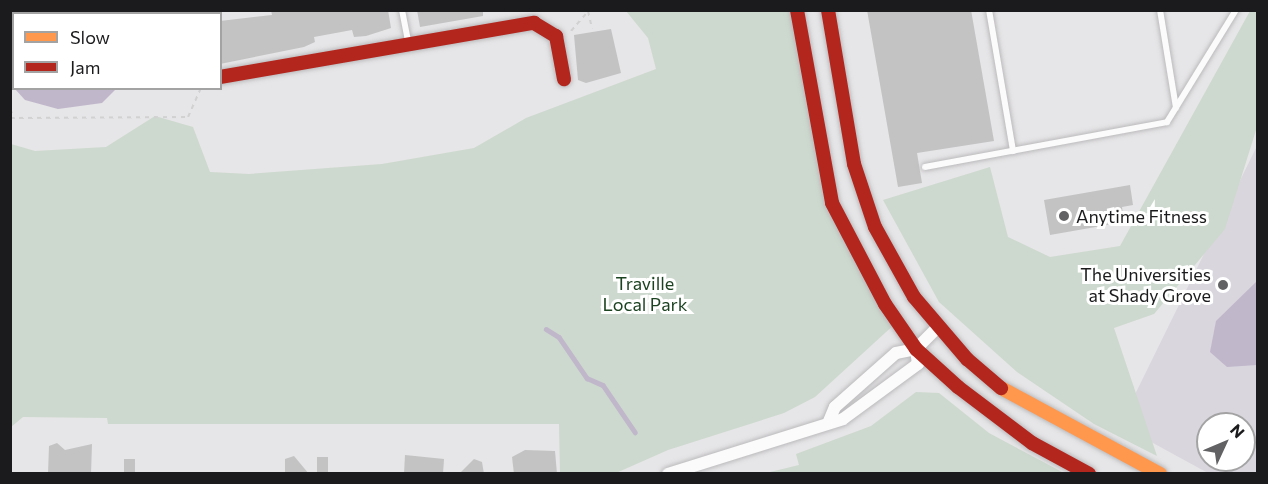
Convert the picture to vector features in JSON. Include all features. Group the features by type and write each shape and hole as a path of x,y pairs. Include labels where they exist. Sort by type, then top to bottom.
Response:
{"main road":[{"path":"797,10 832,203 856,255 916,348 995,417 1089,474"},
{"path":"828,10 854,164 875,226 914,297 938,327 1008,393 1160,474"},
{"path":"222,77 534,23 556,36 564,79"}],"street":[{"path":"829,421 835,407 900,350 916,348 938,327"},
{"path":"668,474 829,421 843,419 883,395 918,364 916,348"}],"lane":[{"path":"402,10 408,43"},
{"path":"989,10 1013,151"},
{"path":"1160,10 1176,108"},
{"path":"925,167 1167,122 1236,10"}],"path":[{"path":"589,11 592,29"},
{"path":"556,36 574,30 589,11"},
{"path":"10,109 12,118 188,117 200,90"}],"shaded area":[{"path":"104,10 105,12 18,11"},
{"path":"16,90 115,90 102,103 58,109 25,100"},
{"name":"The Universities at Shady Grove","path":"1257,146 1257,473 1206,472 1256,472 1256,412 1196,412 1196,466 1120,425"},
{"path":"1257,281 1257,365 1227,367 1210,352 1216,321"}],"green space":[{"name":"Traville Local Park","path":"626,11 797,11 832,203 897,322 815,397 784,413 668,450 616,473 560,473 559,424 108,424 107,418 23,417 11,427 11,144 35,151 106,147 155,116 193,127 210,172 249,174 382,164 474,148 526,118 656,69 648,38"},
{"path":"1250,11 1257,11 1257,127 1225,229 1154,314 1114,328 1157,456 1094,424 1017,372 939,302 883,200 990,167 1008,237 1050,257 1120,246"},
{"path":"916,392 939,393 989,433 1064,473 766,473 799,465 796,454 871,426"}],"building":[{"path":"271,10 388,10 391,28 366,36 354,37 352,30 314,37 315,42 304,47 222,64 222,21 272,15"},
{"path":"417,10 483,10 483,16 420,27"},
{"path":"867,10 971,10 994,141 917,153 922,183 898,187"},
{"path":"611,29 621,73 586,83 578,80 574,35"},
{"path":"1130,185 1133,205 1122,207 1124,222 1050,235 1044,200"},
{"path":"57,443 65,450 92,444 91,474 48,474 49,446"},
{"path":"525,450 555,451 557,474 514,474 512,457"},
{"path":"405,455 444,459 443,474 404,474"},
{"path":"294,456 309,474 285,474 285,459"},
{"path":"317,457 328,457 328,474 317,474"},
{"path":"124,459 135,459 135,474 124,474"},
{"path":"474,459 482,462 484,474 459,474"}],"waterway":[{"path":"546,329 559,337 587,378 603,385 635,432"}],"traffic: slow":[{"path":"1001,388 1160,474"}],"traffic: jam":[{"path":"797,10 832,203 885,304 916,349 958,387 1032,443 1089,474"},
{"path":"828,10 854,164 875,227 914,297 967,359 1001,388"},
{"path":"222,77 534,23 556,36 564,79"}],"place":[{"name":"Anytime Fitness","path":"1064,216"},
{"name":"The Universities at Shady Grove","path":"1223,285"}]}
